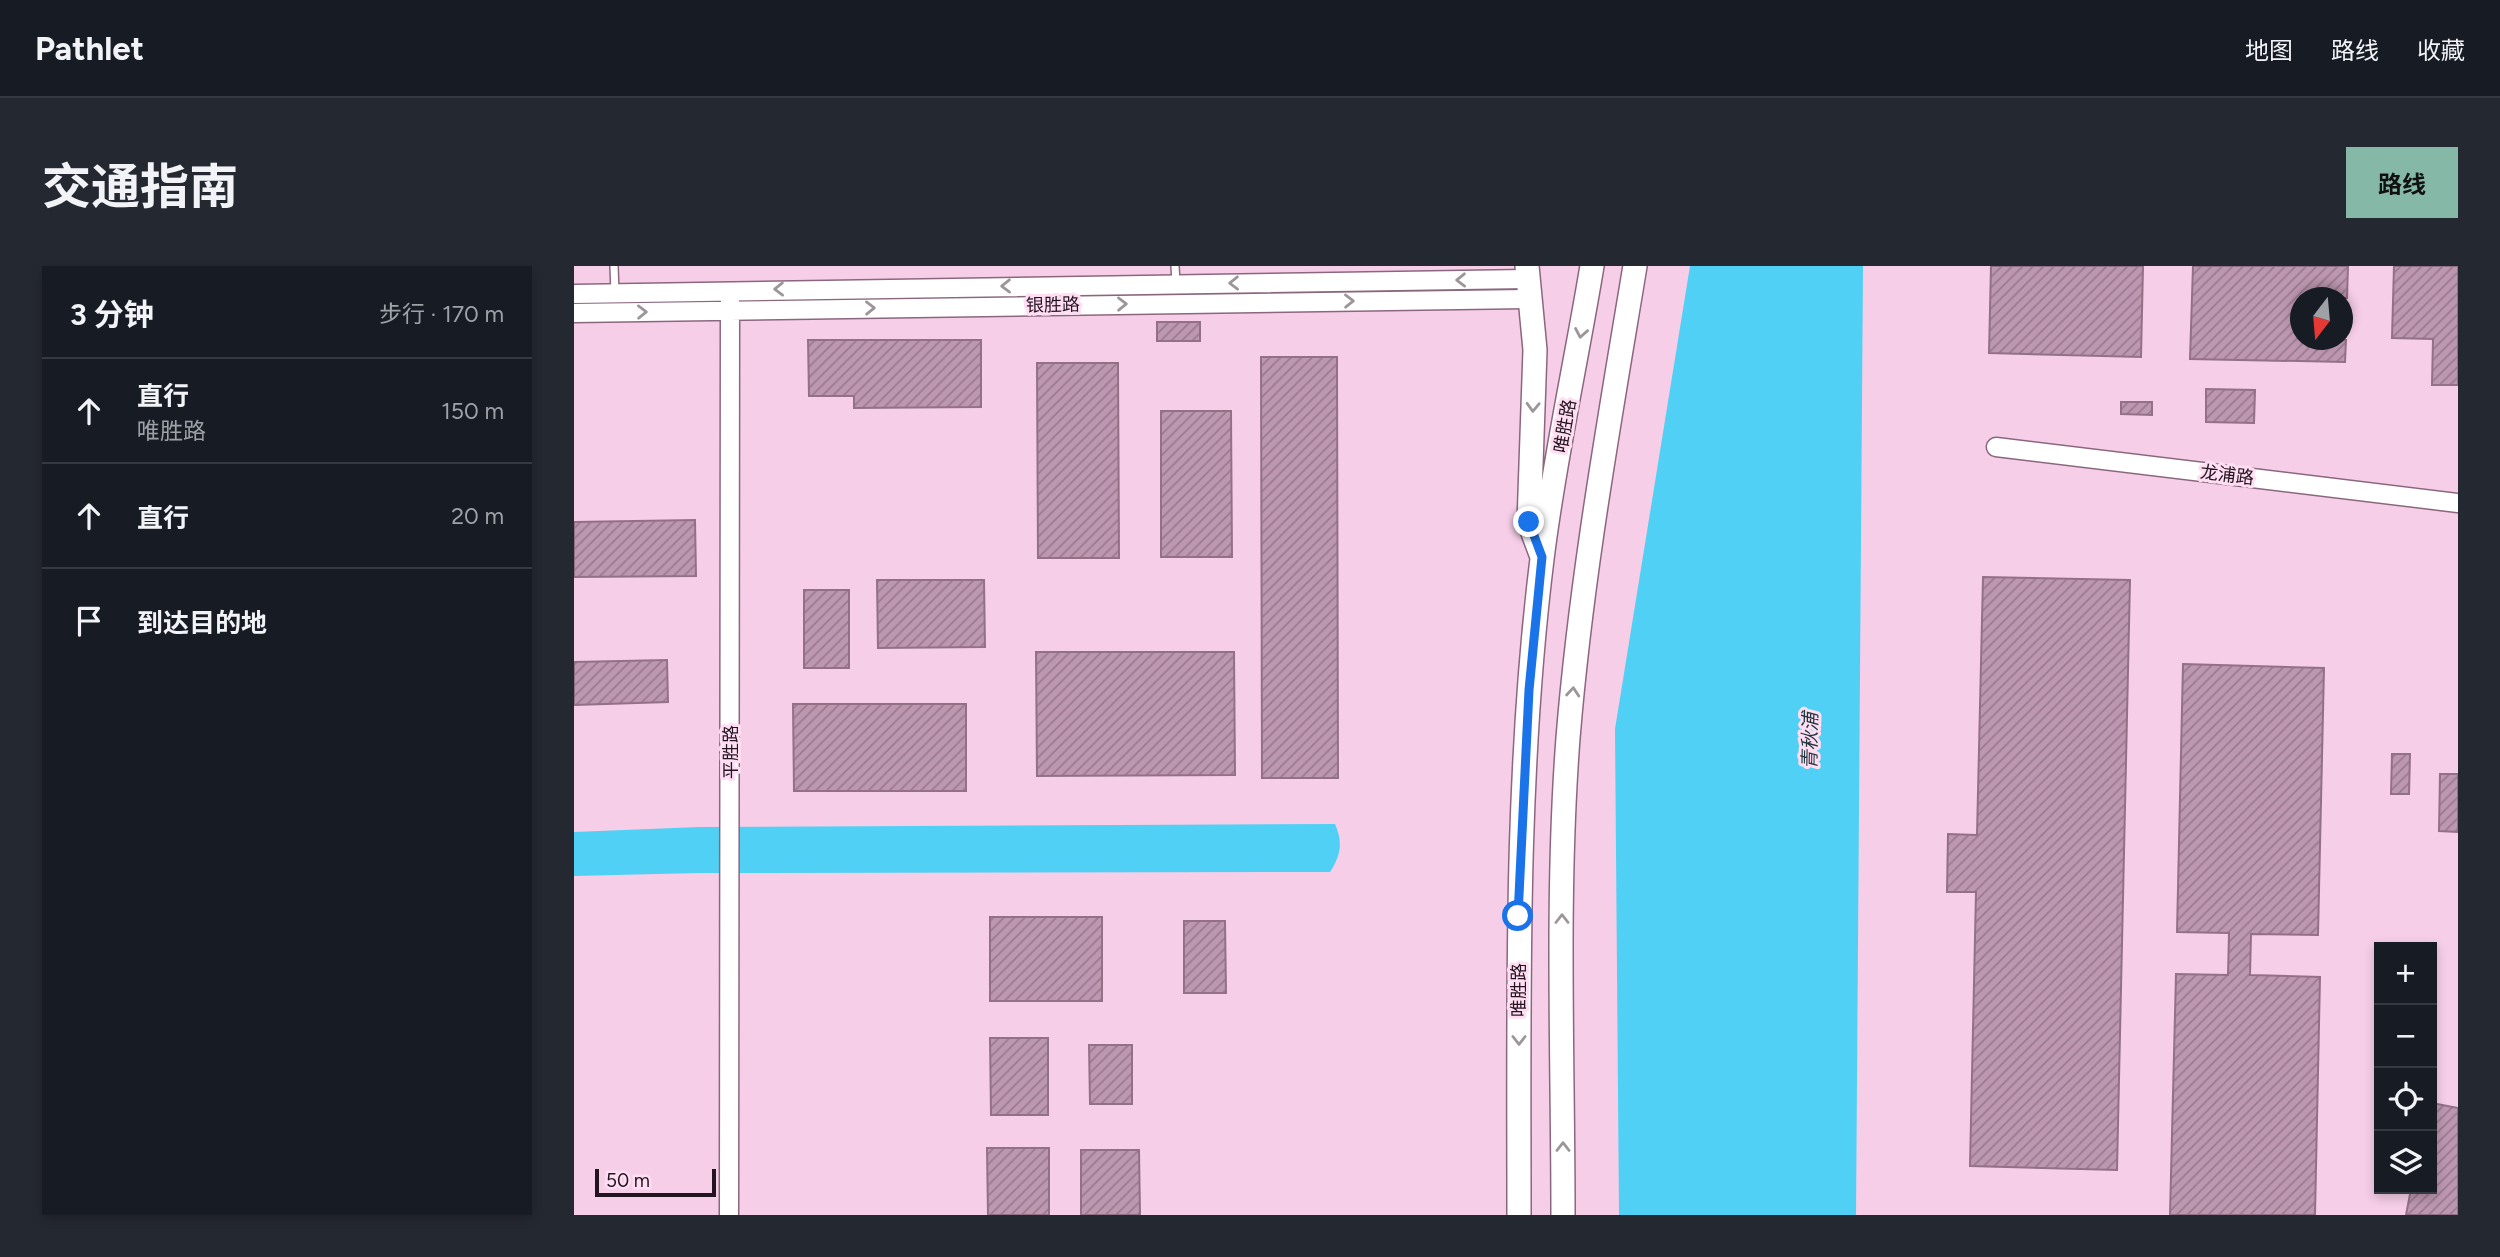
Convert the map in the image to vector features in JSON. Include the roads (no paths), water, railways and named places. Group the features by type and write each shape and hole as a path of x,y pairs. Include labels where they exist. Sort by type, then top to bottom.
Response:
{"main road":[{"name":"唯胜路","path":"1519,1215 1518,916 1529,690 1542,557 1592,266"},
{"path":"1563,1215 1562,902 1568,740 1583,584 1635,266"},
{"path":"1530,281 1535,350 1529,522 1542,557"}],"street":[{"name":"银胜路","path":"574,295 1176,275 1530,281"},
{"name":"银胜路","path":"574,313 730,310 1530,281"},
{"name":"平胜路","path":"729,1215 731,290"},
{"name":"龙浦路","path":"1996,447 2458,503"}],"lane":[{"path":"614,266 615,293"}],"water":[{"name":"青秋浦","path":"1690,266 1863,266 1856,1215 1619,1215 1615,729"},
{"path":"1335,824 1340,848 1330,872 699,873 574,876 574,832 699,827"}]}
